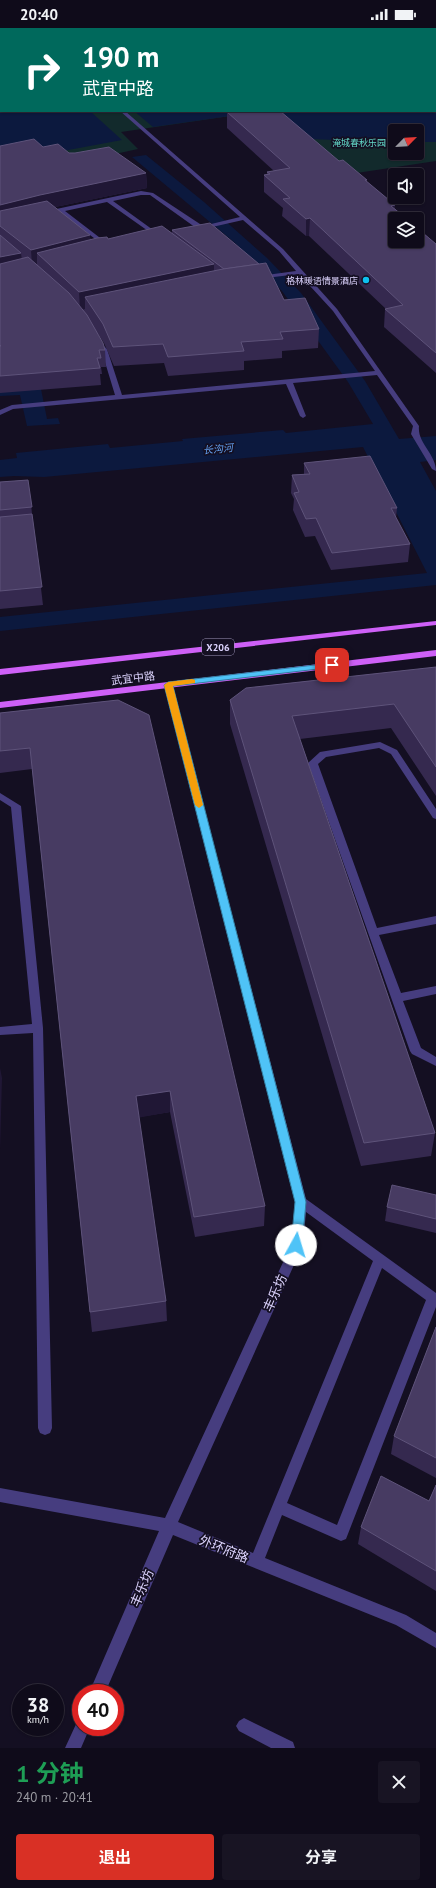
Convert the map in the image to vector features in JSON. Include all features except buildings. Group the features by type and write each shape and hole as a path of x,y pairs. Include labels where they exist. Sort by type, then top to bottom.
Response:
{"main road":[{"name":"武宜中路","path":"0,672 436,623"},
{"name":"武宜中路","path":"0,705 436,653"}],"street":[{"path":"123,112 281,250 335,310 416,426 415,434 435,468"},
{"path":"37,215 141,193 151,194 197,228 244,218"},
{"path":"108,200 163,238 152,239"},
{"path":"60,210 111,249 104,251"},
{"path":"254,279 300,272"},
{"path":"96,338 104,349 119,397"},
{"path":"0,413 12,407 379,373"},
{"path":"289,382 303,416"},
{"name":"丰乐坊","path":"101,1684 169,1526 296,1245 301,1202 168,685"},
{"path":"436,816 394,752 380,745 323,754 313,763 416,1051 436,1062"},
{"path":"0,796 16,806 38,1028 45,1428"},
{"path":"373,932 436,920"},
{"path":"397,998 436,990"},
{"path":"0,1031 38,1028"},
{"path":"279,1506 341,1534 434,1298 301,1202"},
{"path":"256,1562 380,1259"},
{"name":"外环府路","path":"0,1495 169,1526 401,1620 436,1641"},
{"path":"244,1726 287,1748"},
{"path":"73,1748 78,1736"}],"green space":[{"name":"淹城春秋乐园","path":"0,112 257,112 121,132 138,149 0,179"},
{"name":"淹城春秋乐园","path":"436,112 436,161 350,174 308,139"}],"water":[{"path":"0,112 91,112 122,140 63,151 0,156"},
{"path":"135,112 257,112 153,127"},
{"path":"275,112 436,112 436,142 424,142 424,124 388,124 388,142 308,139"},
{"name":"长沟河","path":"146,155 204,202 267,258 301,293 365,381 399,439 436,436 436,460 420,462 436,491 436,585 0,631 0,617 427,573 363,447 44,477 0,477 0,460 17,458 16,453 108,444 110,448 183,441 182,439 283,430 286,433 373,424 348,382 282,291 235,243 132,157"},
{"path":"0,354 41,389 47,419 58,418 60,424 27,426 20,395 0,396"}],"slow traffic":[{"path":"192,682 168,685 199,805"}],"place":[{"name":"格林暖语情景酒店","path":"366,280"}],"route":[{"path":"296,1245 301,1202 168,685 332,665"}]}
